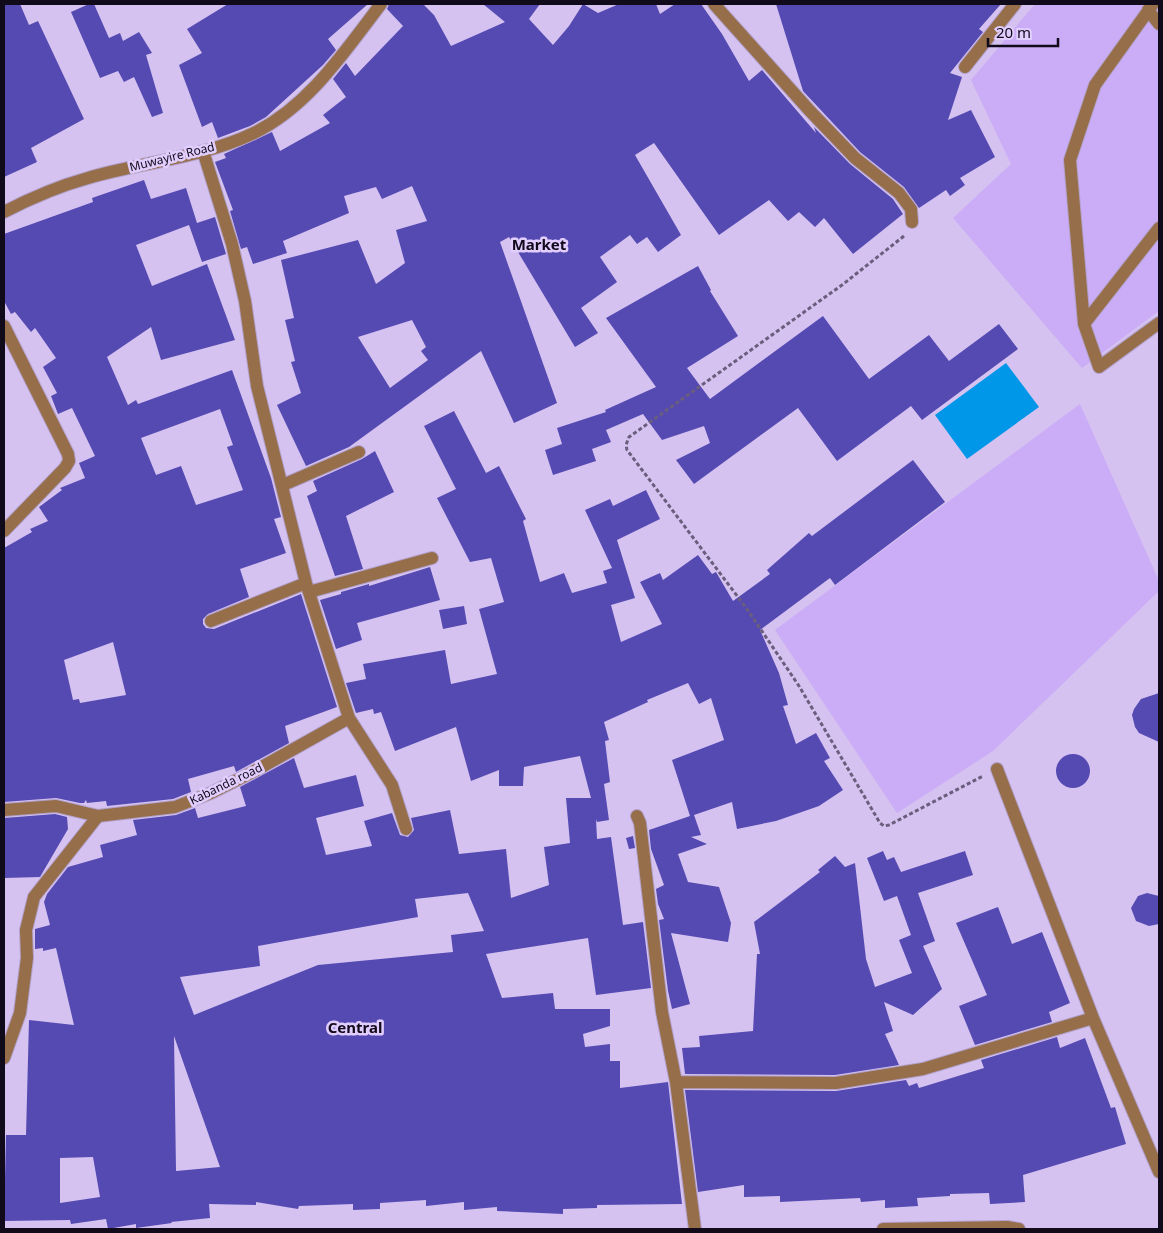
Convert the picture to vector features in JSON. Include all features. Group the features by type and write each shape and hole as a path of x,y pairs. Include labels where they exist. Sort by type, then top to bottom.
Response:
{"street":[{"name":"Muwayire Road","path":"4,212 30,198 88,178 203,151 254,133 292,108 323,79 381,4"},
{"path":"714,4 855,158 899,193 911,210 912,222"},
{"path":"965,67 1015,4"},
{"path":"1159,24 1151,7 1095,85 1070,160 1084,324 1099,367 1159,323"},
{"path":"203,151 232,244 246,301 257,386 308,587 349,718 392,784 406,830"},
{"path":"1084,324 1159,228"},
{"path":"4,326 68,454 69,461 65,468 4,531"},
{"path":"283,485 359,452"},
{"path":"211,621 308,587 432,558"},
{"name":"Kabanda road","path":"4,810 56,806 98,816 175,807 211,793 251,773 349,718"},
{"path":"997,769 1092,1018 1159,1172"},
{"path":"4,1058 20,1013 27,958 26,930 34,897 98,816"},
{"path":"637,816 640,822 662,1012 676,1082 696,1229"},
{"path":"676,1082 836,1083 922,1069 1092,1018"},
{"path":"883,1229 1007,1226 1019,1229"}],"path":[{"path":"912,222 902,239 842,285 629,437 626,445 627,450 768,640 799,686 880,823 884,826 889,825 997,769"}],"shaded area":[{"path":"1035,4 1159,4 1159,311 1082,368 953,218 1011,164 971,80"},
{"path":"1080,404 1159,581 1159,591 993,751 897,813 775,630"}],"water":[{"path":"1006,363 1039,407 967,459 935,415"}],"building":[{"path":"4,4 20,4 29,25 38,21 84,119 31,148 37,162 4,177"},
{"path":"89,4 94,4 109,38 120,33 123,41 139,32 152,53 146,55 163,113 152,117 134,77 124,82 118,71 100,78 71,12"},
{"path":"228,4 368,4 328,39 336,50 323,65 266,117 250,126 218,138 212,122 202,127 179,65 202,53 187,29"},
{"path":"389,4 423,4 434,15 451,46 505,22 483,4 540,4 529,19 553,45 569,26 583,4 598,13 619,4 656,4 660,14 675,4 701,4 722,34 749,81 762,70 816,133 814,127 850,164 893,199 903,214 853,254 824,218 815,227 799,212 788,221 769,200 719,235 654,143 635,155 681,235 658,252 647,237 637,244 630,235 600,257 617,282 581,308 598,333 575,347 509,237 500,242 557,403 514,423 481,351 349,447 306,466 277,405 301,393 291,362 295,361 285,320 294,318 281,260 358,240 376,284 405,263 396,230 427,221 412,186 382,199 376,187 344,196 349,213 283,241 287,253 253,264 247,247 241,249 230,211 233,210 215,162 226,158 224,154 272,132 280,151 330,123 323,115 346,97 333,79 346,63 355,76 403,26 387,9","holes":["412,320 426,347 421,351 428,360 390,388 358,337"]},
{"path":"776,4 1001,4 979,29 983,32 950,73 962,77 948,120 971,110 995,157 960,178 965,185 950,196 946,190 919,208 904,187 860,152 803,91"},
{"path":"144,180 151,199 186,188 197,223 215,217 226,254 202,262 189,225 136,245 152,286 207,264 235,340 161,360 151,327 107,357 128,405 136,400 138,404 232,370 271,478 281,517 274,519 286,553 240,569 249,597 208,614 203,619 203,624 206,628 214,629 301,594 337,707 285,726 289,743 236,772 234,766 188,779 191,792 173,799 107,806 106,801 87,803 86,800 84,803 80,803 56,798 4,802 4,548 32,532 30,529 48,521 39,507 62,490 60,488 85,478 79,463 95,456 72,408 58,414 51,396 57,393 43,367 56,358 35,328 31,332 15,312 11,314 4,301 4,234 93,202 92,198","holes":["220,409 233,445 227,447 243,490 196,505 181,466 156,475 141,438","113,642 126,695 80,703 79,699 73,700 64,660"]},
{"path":"698,266 710,291 738,336 687,368 710,399 823,316 869,379 929,335 949,361 999,324 1018,349 922,420 911,406 837,461 798,408 694,484 676,460 710,443 704,426 662,440 643,414 606,430 611,442 592,449 596,461 553,475 545,450 562,444 557,428 606,412 605,410 656,387 606,318"},
{"path":"454,411 486,473 499,466 526,519 523,521 540,582 564,573 572,593 607,583 603,571 612,568 585,510 610,499 613,506 646,490 660,519 617,540 635,598 611,605 621,642 662,624 640,582 660,573 663,580 698,555 712,574 716,572 733,601 770,574 767,570 809,533 812,536 913,460 945,502 835,585 830,578 760,630 779,673 788,705 783,706 796,744 816,733 830,758 824,761 843,790 819,806 776,821 737,829 732,802 694,815 701,835 691,837 707,844 678,854 688,882 719,887 731,923 728,942 671,933 690,1004 672,1009 659,920 664,919 658,904 656,889 664,885 651,849 649,830 690,816 672,760 724,740 711,698 699,704 688,683 647,700 648,702 604,722 609,740 605,741 610,782 604,784 609,820 597,822 596,819 597,839 611,837 623,925 643,922 651,988 596,995 588,938 486,954 502,998 553,993 555,1009 610,1009 610,1026 583,1034 585,1047 610,1044 610,1061 620,1061 620,1088 668,1082 682,1204 597,1205 597,1208 563,1209 563,1214 497,1211 497,1207 464,1210 464,1202 426,1206 426,1200 380,1203 380,1209 353,1210 353,1204 299,1206 298,1209 256,1202 256,1205 209,1204 210,1218 136,1228 136,1224 108,1229 106,1219 71,1224 70,1220 4,1221 6,1135 26,1135 29,1020 74,1025 56,948 43,951 43,948 35,949 35,929 50,925 44,902 47,894 68,867 103,857 100,845 137,835 133,820 176,815 195,808 198,818 246,806 240,787 294,758 304,788 356,775 364,806 316,818 326,855 372,846 364,821 392,813 400,835 408,837 414,830 411,818 450,810 459,854 506,849 511,898 549,885 544,847 570,843 566,798 591,798 580,756 524,767 523,786 499,786 499,770 471,781 456,727 395,751 381,712 374,714 373,709 356,713 346,683 366,679 363,664 445,650 451,684 497,674 479,609 504,602 491,558 470,562 437,498 456,489 424,426","holes":["468,893 484,931 451,935 453,952 318,965 194,1015 180,977 260,966 258,946 418,917 415,899","174,1036 220,1167 176,1171","93,1157 100,1197 60,1203 60,1158"]},
{"path":"375,451 394,492 346,516 363,569 335,576 307,496 317,491 313,481 362,459"},
{"path":"430,567 440,600 357,623 362,640 336,649 320,600 341,594 341,592 369,584 369,586"},
{"path":"464,606 467,624 443,629 439,610"},
{"path":"1159,693 1159,742 1139,733 1135,727 1132,715 1141,699"},
{"path":"1073,754 1085,759 1090,771 1085,783 1073,788 1061,783 1056,771 1061,759"},
{"path":"55,814 67,817 68,829 40,877 4,878 4,818"},
{"path":"633,836 635,848 629,849 626,838"},
{"path":"883,851 887,860 894,857 901,872 965,851 973,875 918,893 935,941 923,946 942,989 913,1015 884,1002 893,1031 885,1034 899,1065 835,1075 685,1074 682,1048 700,1047 699,1036 753,1031 757,954 760,954 754,922 820,872 818,870 835,856 845,867 855,863 866,959 875,987 912,973 899,940 911,935 897,896 884,901 867,858"},
{"path":"1147,893 1159,896 1159,924 1149,926 1136,921 1131,908 1138,896"},
{"path":"998,907 1012,944 1042,932 1070,1003 1049,1012 1052,1022 975,1045 959,1006 987,995 956,923"},
{"path":"1057,1037 1060,1048 1085,1038 1111,1108 1115,1107 1126,1144 1023,1175 1025,1202 990,1204 989,1193 950,1194 950,1196 917,1198 918,1206 885,1208 885,1200 861,1202 860,1198 780,1202 780,1196 744,1197 744,1185 698,1192 685,1090 836,1091 906,1080 909,1086 917,1083 919,1088 984,1068 981,1060"}],"district":[{"name":"Market","path":"539,245"},
{"name":"Central","path":"355,1028"}]}
